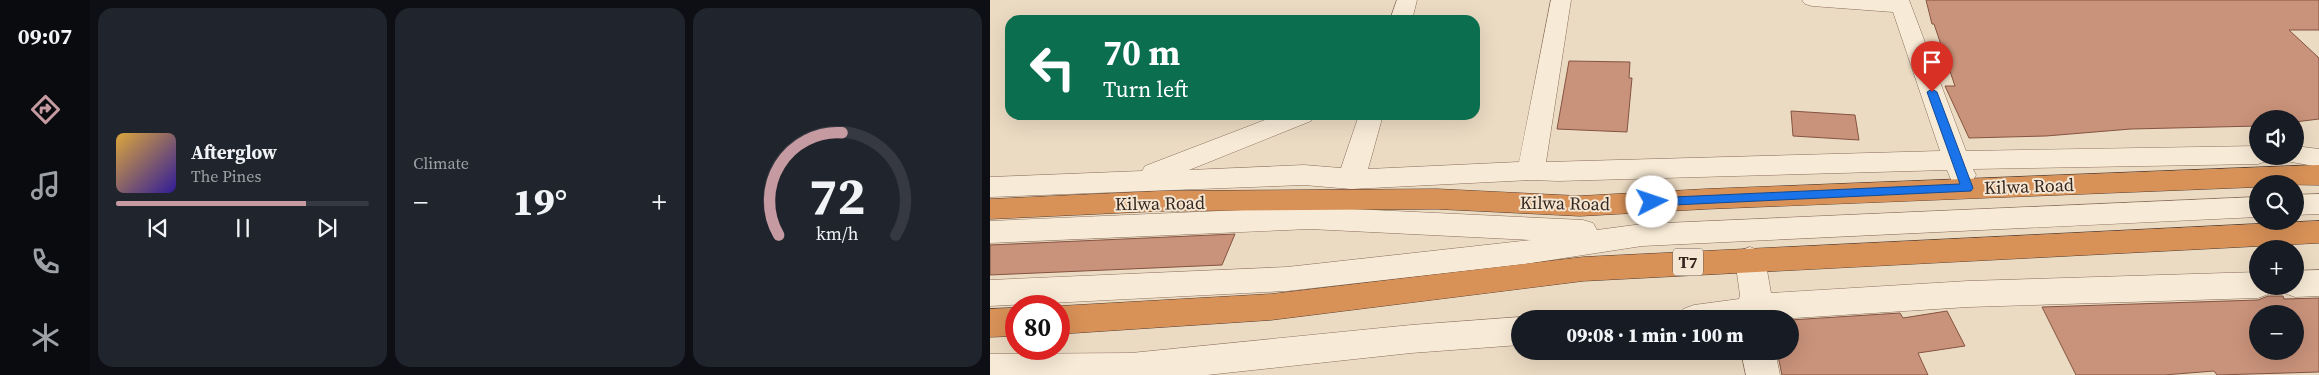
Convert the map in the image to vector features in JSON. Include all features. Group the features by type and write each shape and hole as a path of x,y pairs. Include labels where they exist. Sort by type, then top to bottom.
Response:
{"highway":[{"name":"Kilwa Road","path":"990,210 1160,201 1437,199 1580,206 1967,188 2319,175"},
{"name":"T7","path":"1070,319 1270,307 1583,269 1750,259 2319,232"},
{"path":"990,323 1005,322"}],"street":[{"path":"1402,15 1407,0"},
{"path":"1531,171 1561,0"},
{"path":"1812,0 1900,3 1967,188"},
{"path":"1136,181 1289,120"},
{"path":"1351,179 1369,120"},
{"path":"990,187 1304,175 1351,179 1531,171 1558,172 1957,160 2249,155"},
{"path":"2304,156 2319,158"},
{"path":"2304,205 2319,204"},
{"path":"990,293 1287,279 1515,253 1642,235 2249,207"},
{"path":"990,232 1310,218 1642,235"},
{"path":"1750,259 1756,295 1753,310"},
{"path":"2304,284 2319,283"},
{"path":"1780,310 1858,299 1998,291 2249,285"},
{"path":"990,369 1132,371 1401,340 1511,332"},
{"path":"1760,360 1763,375"}],"building":[{"path":"1926,0 2319,0 2319,30 2289,30 2319,58 2319,119 2304,121 2304,110 2249,110 2249,126 2131,129 2046,136 1969,138 1945,86 1955,86 1934,24 1932,24"},
{"path":"1569,61 1630,62 1629,78 1632,78 1627,132 1557,129"},
{"path":"1791,111 1855,115 1859,140 1793,136"},
{"path":"1235,234 1222,265 990,275 990,245"},
{"path":"2268,296 2283,296 2284,299 2319,298 2319,372 2217,375 2214,371 2164,375 2076,375 2042,307 2258,300"},
{"path":"1947,311 1965,346 1918,353 1928,375 1782,375 1779,360 1799,360 1799,319 1900,313 1903,318"}],"route":[{"path":"1652,202 1967,188 1932,92"}]}
